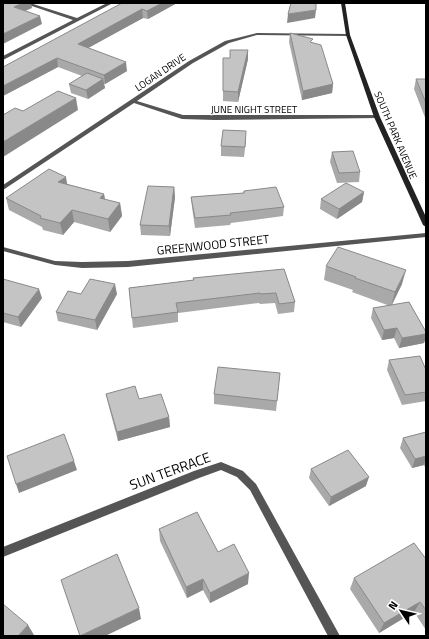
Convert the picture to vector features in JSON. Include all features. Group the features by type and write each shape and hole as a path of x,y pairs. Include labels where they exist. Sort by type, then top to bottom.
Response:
{"street":[{"path":"24,3 77,20"},
{"path":"3,58 111,3"},
{"name":"SOUTH PARK AVENUE","path":"344,3 348,35 377,117 426,226"},
{"name":"LOGAN DRIVE","path":"3,188 217,47 242,37 257,34 348,35"},
{"name":"JUNE NIGHT STREET","path":"134,101 182,117 377,117"},
{"name":"GREENWOOD STREET","path":"3,249 55,263 82,265 128,264 426,234"},
{"name":"SUN TERRACE","path":"3,552 197,474 221,466 240,474 253,487 334,636"}],"building":[{"path":"3,3 22,3 14,7 40,16 3,34"},
{"path":"122,3 162,3 147,11 142,9 78,44 126,62 104,75 57,58 3,86 3,67"},
{"path":"291,3 316,3 316,10 288,14"},
{"path":"290,33 313,39 310,42 321,45 333,84 303,91"},
{"path":"230,50 248,50 238,92 223,91 223,58 230,58"},
{"path":"87,73 103,79 86,90 69,84"},
{"path":"416,79 426,79 426,103"},
{"path":"58,91 76,98 3,142 3,115 15,108 23,111"},
{"path":"223,130 246,131 245,147 221,146"},
{"path":"353,151 360,172 339,173 332,152"},
{"path":"49,169 66,177 58,182 104,194 100,198 120,203 108,219 72,210 60,223 40,218 41,216 6,198"},
{"path":"346,183 364,192 339,209 321,199"},
{"path":"148,186 174,187 169,226 140,225"},
{"path":"276,187 284,207 230,213 231,215 195,218 191,197 244,193 244,191"},
{"path":"338,247 406,270 395,292 326,266"},
{"path":"284,269 295,302 279,304 276,293 260,293 176,303 178,312 132,318 129,288 194,280 193,278"},
{"path":"3,279 39,289 18,317 3,313"},
{"path":"90,279 115,284 95,320 56,312 68,291 81,294"},
{"path":"409,302 426,334 402,338 397,328 384,330 373,308"},
{"path":"420,356 426,370 426,392 405,395 389,360"},
{"path":"218,367 280,373 277,401 214,394"},
{"path":"135,386 139,399 161,394 169,417 117,432 106,394"},
{"path":"426,432 426,456 415,459 403,438"},
{"path":"64,434 74,461 16,484 7,456"},
{"path":"348,450 369,477 331,497 311,469"},
{"path":"197,512 218,552 234,544 249,573 210,593 203,579 186,587 159,529"},
{"path":"414,543 426,559 426,610 420,602 384,623 354,578"},
{"path":"117,554 139,608 80,636 61,580"},
{"path":"3,604 28,625 18,636 3,636"}]}
